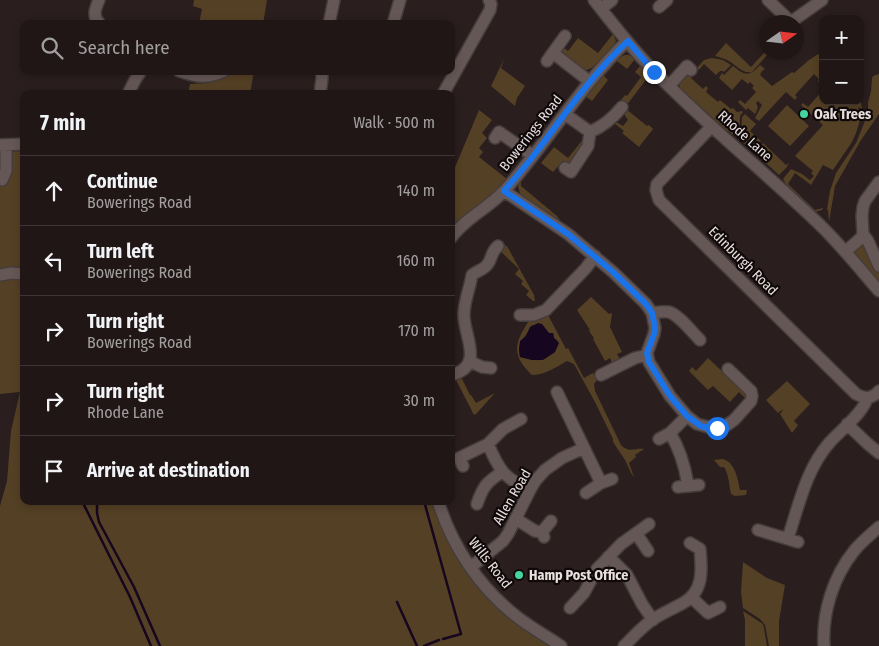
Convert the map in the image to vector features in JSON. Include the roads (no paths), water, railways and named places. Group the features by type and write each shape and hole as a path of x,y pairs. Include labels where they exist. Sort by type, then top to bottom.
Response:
{"street":[{"path":"96,20 94,16 99,0"},
{"path":"330,20 333,0"},
{"path":"394,20 400,0"},
{"path":"455,73 490,10 491,4 489,0"},
{"path":"598,4 612,0"},
{"path":"768,0 784,15"},
{"path":"801,15 822,0"},
{"name":"Rhode Lane","path":"598,4 651,68 818,224 879,290"},
{"path":"565,36 550,57 590,81"},
{"name":"Bowerings Road","path":"628,41 609,58 504,191 568,234 595,256 638,295 652,313"},
{"path":"669,86 687,66 691,70"},
{"path":"130,90 138,75"},
{"path":"191,75 204,78 214,75"},
{"path":"321,90 322,75"},
{"path":"445,90 454,75"},
{"path":"590,132 606,124 622,107"},
{"path":"565,114 590,132"},
{"name":"Edinburgh Road","path":"712,126 660,181 656,188 658,197 856,394 867,398"},
{"path":"495,138 499,132 533,156"},
{"path":"564,168 571,172 588,146 590,132"},
{"path":"2,180 6,170 3,145 20,144"},
{"path":"879,182 866,201 862,216 863,234 879,266"},
{"path":"455,234 468,220 504,191"},
{"path":"845,252 863,234"},
{"path":"455,374 464,368 469,361 471,350 464,312 470,286 470,270 476,272 483,269 488,264 491,250"},
{"path":"520,315 546,310 595,256"},
{"path":"0,275 20,274"},
{"path":"700,340 671,313 662,311 652,313 655,331 647,355 649,362 670,396 687,416 697,424 712,428 737,423 752,398 751,391 728,369"},
{"path":"601,375 635,358 647,355"},
{"path":"469,361 482,367 491,368"},
{"path":"758,530 793,540 802,493 812,470 824,450 861,411 867,402 867,398 879,391"},
{"path":"557,400 584,448 606,481 586,493"},
{"path":"659,439 670,433 687,416"},
{"path":"458,462 488,444 501,427 521,419"},
{"path":"847,424 879,453"},
{"path":"670,433 682,459 688,486"},
{"path":"488,444 494,460 502,472 517,484 530,490"},
{"name":"Allen Road","path":"471,567 503,541 536,480 550,465 584,448"},
{"path":"477,505 480,494 486,484 502,472"},
{"name":"Wills Road","path":"439,505 455,543 487,587 508,609 523,621 561,646"},
{"path":"516,519 543,536 551,522"},
{"path":"570,608 584,593 597,569 608,557 621,544 649,524"},
{"path":"824,646 825,620 838,574 854,551 879,527"},
{"path":"636,533 648,551"},
{"path":"628,645 653,620 691,598 701,580 700,545"},
{"path":"608,557 627,575 642,604 653,620"},
{"path":"691,598 707,617 720,607"}],"waterway":[{"path":"84,505 130,597 151,646"},
{"path":"97,505 99,522 134,587 160,646"},
{"path":"425,505 461,634 443,639"},
{"path":"397,602 417,646"},
{"path":"424,646 439,640"}],"place":[{"name":"Oak Trees","path":"804,114"},
{"name":"Hamp Post Office","path":"519,575"}]}
